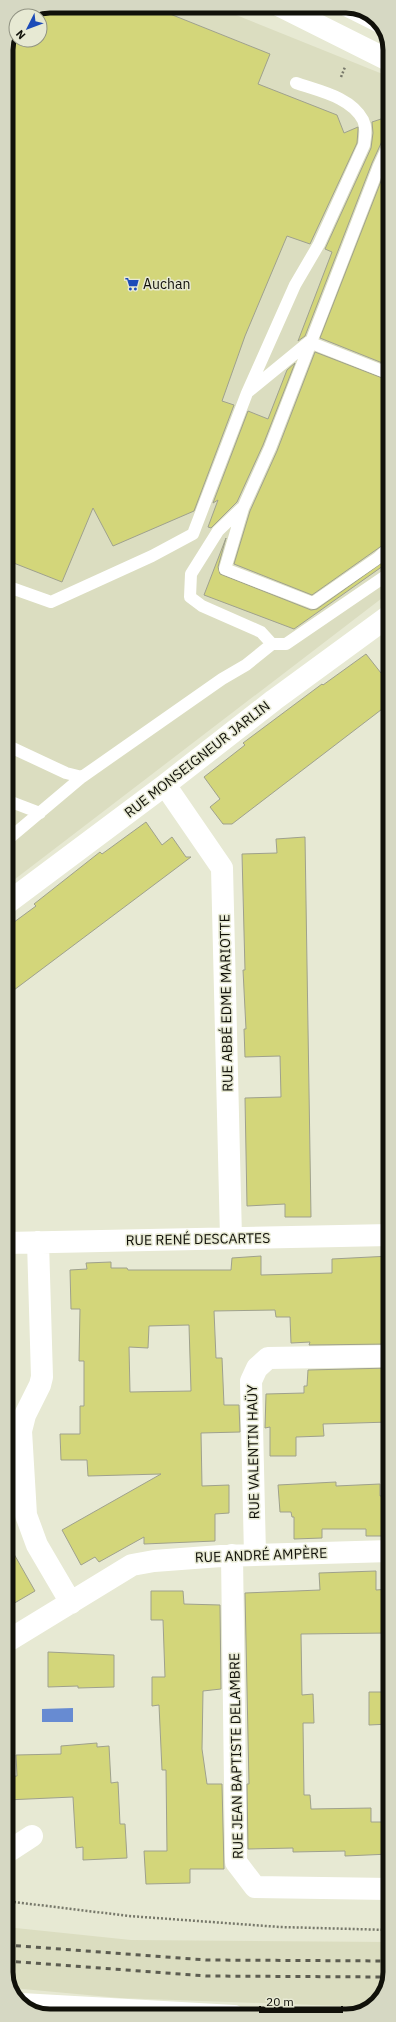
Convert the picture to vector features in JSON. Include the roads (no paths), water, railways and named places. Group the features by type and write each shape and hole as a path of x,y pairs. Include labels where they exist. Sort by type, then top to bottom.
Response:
{"street":[{"path":"294,13 383,58"},
{"name":"RUE MONSEIGNEUR JARLIN","path":"13,899 165,785 274,700 383,619"},
{"name":"RUE ABBÉ EDME MARIOTTE","path":"165,785 222,868 231,1238"},
{"name":"RUE RENÉ DESCARTES","path":"13,1243 383,1235"},
{"path":"38,1242 42,1377 40,1385 25,1415 21,1431 26,1515 37,1545 71,1603"},
{"name":"RUE VALENTIN HAÜY","path":"254,1555 250,1381 257,1368 268,1358 383,1356"},
{"name":"RUE ANDRÉ AMPÈRE","path":"13,1638 132,1565 154,1560 232,1555 383,1551"},
{"name":"RUE JEAN BAPTISTE DELAMBRE","path":"232,1555 236,1862 254,1887 383,1889"},
{"path":"13,1848 32,1836"},
{"path":"33,2005 110,2009"}],"lane":[{"path":"13,588 51,602 152,556 193,534 247,393 295,286 319,244 364,145 366,131 363,120 353,109 342,100 296,83"},
{"path":"383,170 270,448 243,508 225,569 313,603 383,553"},
{"path":"247,393 309,342 383,371"},
{"path":"243,508 218,531 191,574 190,596 202,606 261,632 272,644"},
{"path":"13,835 82,777 222,680 246,666 272,644 286,644 383,578"},
{"path":"13,748 66,773 82,777"},
{"path":"13,803 40,813"}],"water":[{"path":"73,1708 73,1722 42,1722 42,1709"}],"railway":[{"path":"13,1946 207,1960 383,1961"},
{"path":"13,1962 206,1976 382,1977"}],"place":[{"name":"Auchan","path":"132,284"}]}
